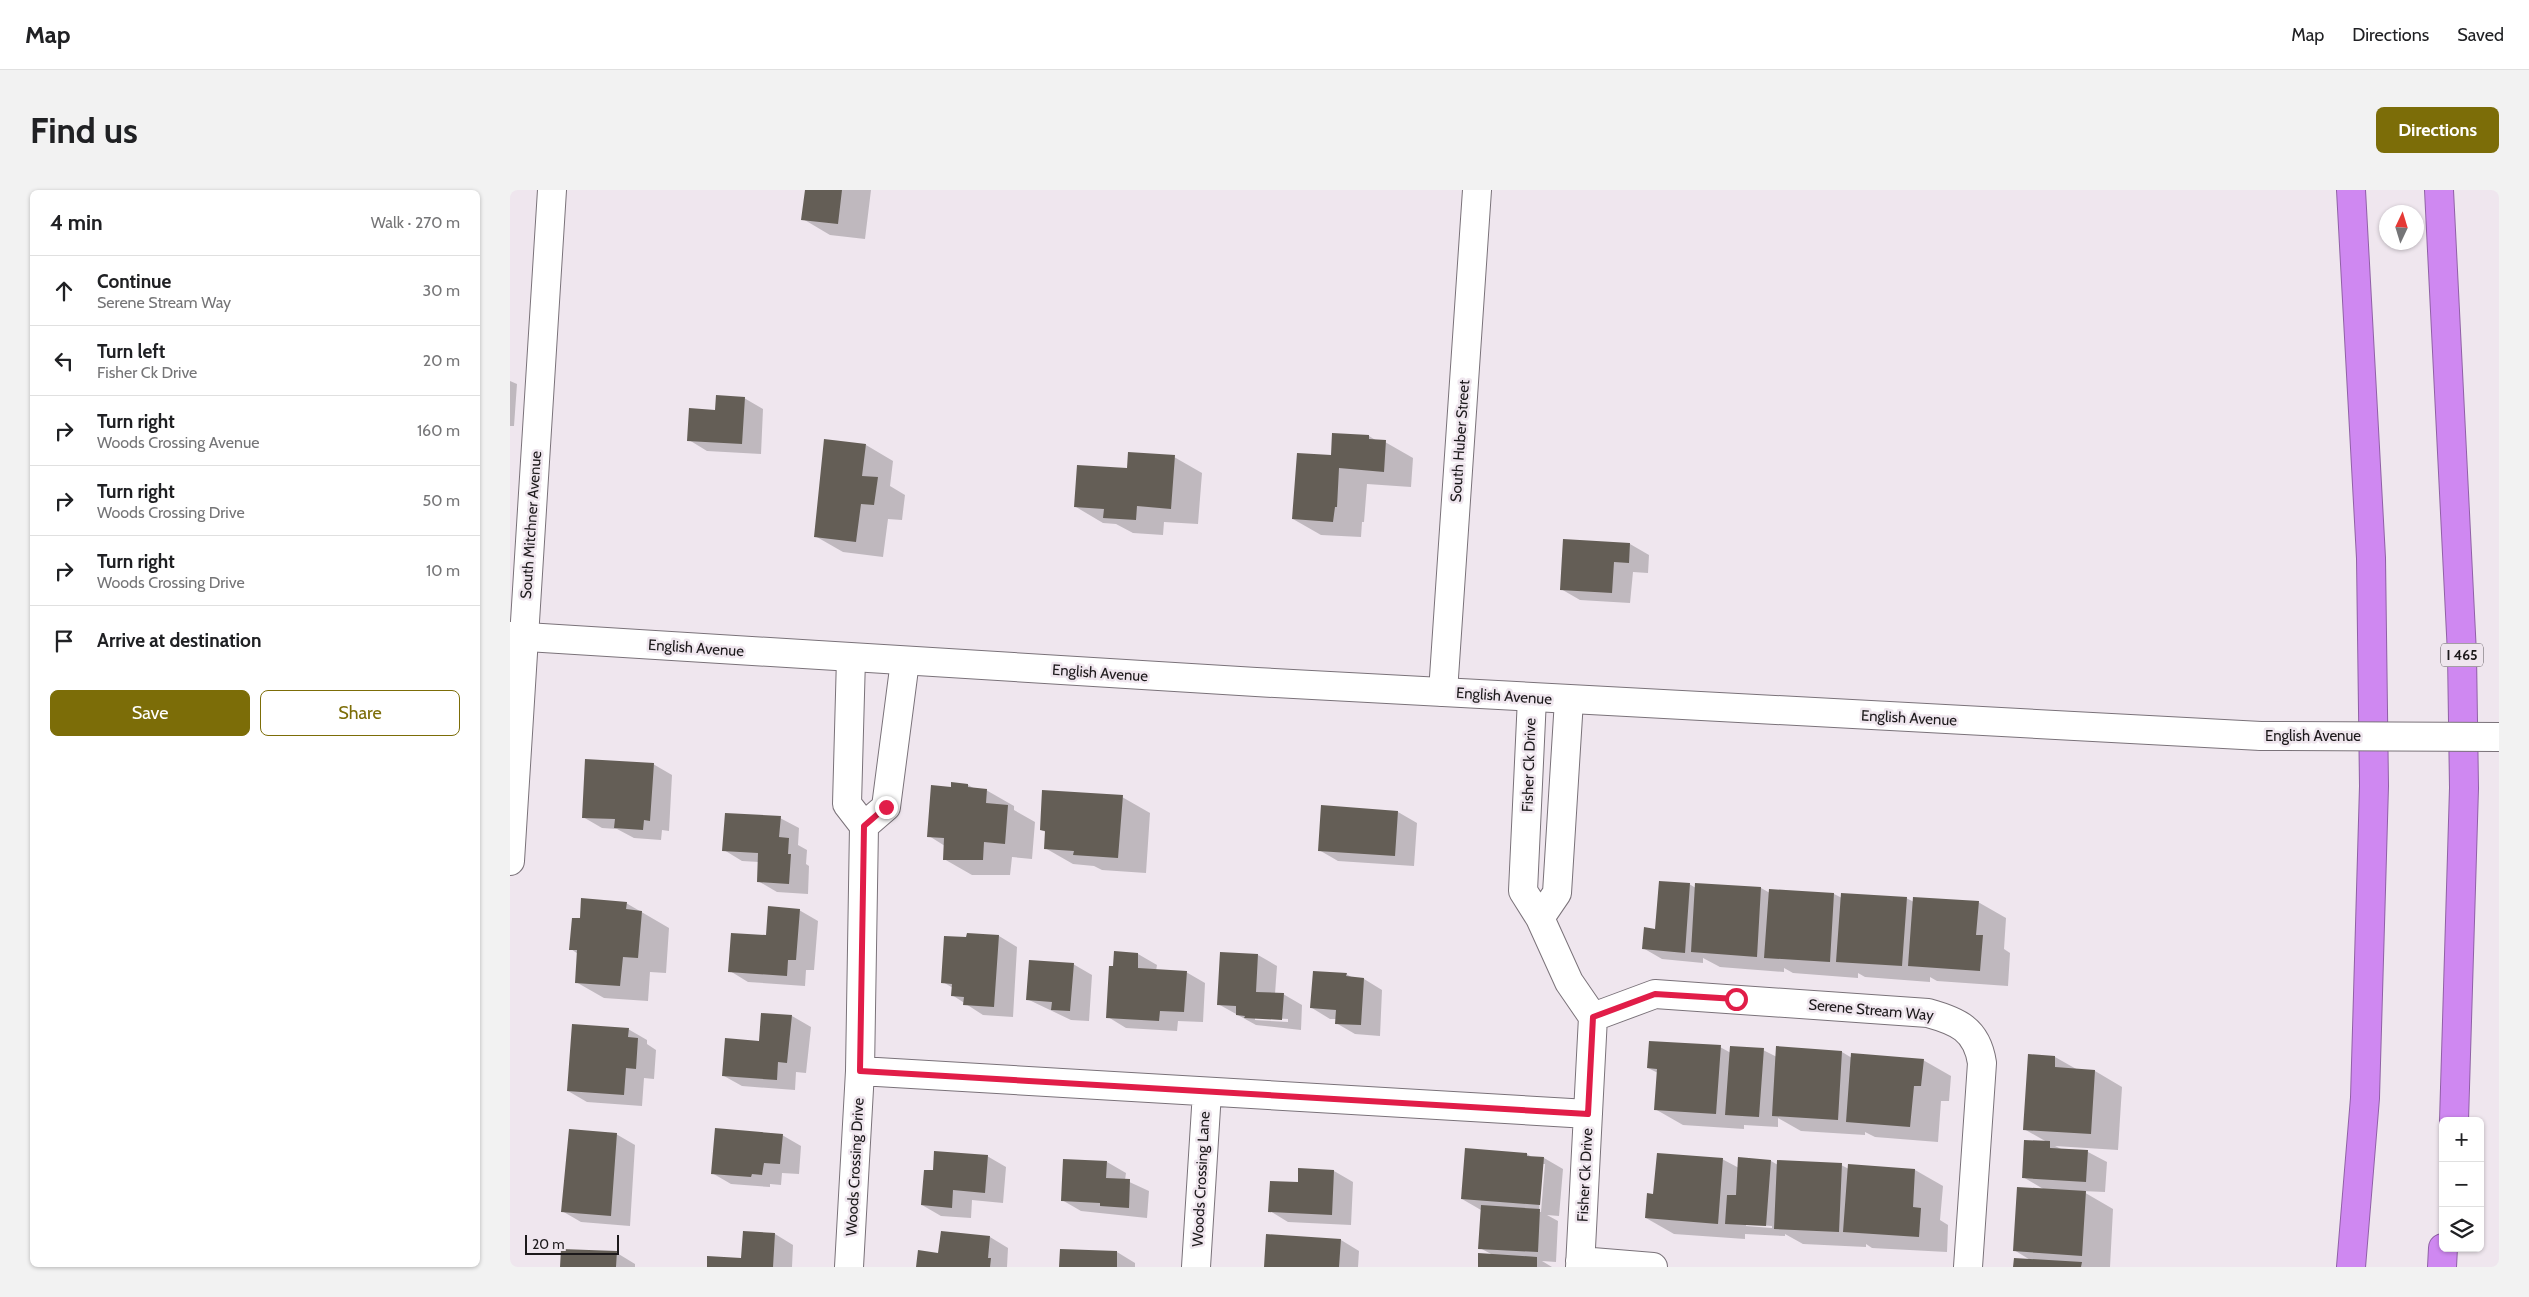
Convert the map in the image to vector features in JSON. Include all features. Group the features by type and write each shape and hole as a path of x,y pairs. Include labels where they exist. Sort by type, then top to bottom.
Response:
{"highway":[{"path":"2351,190 2371,558 2374,786 2365,1098 2352,1267"},
{"name":"I 465","path":"2439,190 2463,673 2462,922 2454,1117"},
{"path":"2442,1267 2444,1252"}],"street":[{"name":"South Mitchner Avenue","path":"510,861 517,637 552,190"},
{"name":"South Huber Street","path":"1443,692 1477,190"},
{"name":"English Avenue","path":"517,637 1532,698 2261,736 2499,737"},
{"path":"851,658 847,804 864,826 886,807 905,661"},
{"name":"Fisher Ck Drive","path":"1532,698 1523,891 1540,918 1569,982 1593,1017 1580,1264"},
{"path":"1540,918 1557,893 1569,700"},
{"name":"Woods Crossing Drive","path":"848,1267 860,1071 864,826"},
{"name":"Serene Stream Way","path":"1593,1017 1655,994 1928,1014 1953,1020 1964,1028 1980,1049 1982,1063 1968,1267"},
{"path":"860,1071 1588,1114"},
{"name":"Woods Crossing Lane","path":"1196,1267 1207,1092"},
{"path":"1580,1264 1652,1267"}],"building":[{"path":"805,190 842,190 838,224 801,220"},
{"path":"716,395 745,397 742,444 687,441 689,408 715,410"},
{"path":"1332,433 1369,435 1369,439 1386,440 1384,472 1339,468 1337,507 1335,507 1333,522 1292,519 1297,453 1331,455"},
{"path":"824,439 866,444 862,476 878,477 874,505 861,504 856,542 814,537"},
{"path":"1128,452 1175,455 1171,509 1137,506 1136,520 1103,518 1104,509 1074,507 1077,465 1127,468"},
{"path":"1563,539 1630,543 1629,563 1614,562 1612,593 1560,590"},
{"path":"585,759 654,763 650,821 644,820 643,830 614,828 615,819 582,818"},
{"path":"951,782 968,784 968,787 987,789 986,803 1008,805 1005,844 984,842 983,860 943,860 944,838 927,837 931,785 951,787"},
{"path":"1042,790 1123,795 1118,858 1073,855 1074,851 1044,849 1045,831 1040,830"},
{"path":"1321,805 1398,811 1395,856 1318,851"},
{"path":"725,813 781,816 779,837 789,838 788,854 791,854 789,884 757,882 758,853 722,851"},
{"path":"1659,881 1690,883 1685,953 1642,949 1644,927 1655,929"},
{"path":"1695,883 1761,887 1757,957 1691,952"},
{"path":"1769,889 1834,893 1830,962 1764,958"},
{"path":"1841,893 1907,897 1902,966 1836,962"},
{"path":"1913,897 1979,901 1976,935 1983,935 1980,971 1908,966"},
{"path":"581,898 627,902 626,909 642,911 638,958 623,957 620,986 575,983 577,950 569,950 572,918 580,918"},
{"path":"768,906 800,909 796,960 788,960 787,976 728,972 731,933 766,935"},
{"path":"967,933 999,935 994,1007 963,1005 964,997 951,996 952,984 941,983 944,936 966,937"},
{"path":"1114,951 1138,953 1138,968 1187,971 1184,1012 1160,1011 1159,1021 1106,1018 1109,966 1113,966"},
{"path":"1220,952 1258,954 1256,992 1284,993 1282,1020 1244,1018 1245,1016 1236,1015 1236,1006 1217,1005"},
{"path":"1029,960 1074,963 1070,1011 1051,1010 1052,1002 1026,1000"},
{"path":"1313,971 1347,973 1346,976 1364,978 1361,1025 1335,1024 1336,1010 1310,1008"},
{"path":"761,1013 792,1015 787,1063 778,1062 777,1080 722,1076 725,1038 759,1041"},
{"path":"572,1024 629,1028 628,1037 638,1038 636,1069 626,1068 624,1095 567,1091"},
{"path":"1649,1041 1721,1045 1716,1114 1654,1110 1657,1069 1647,1068"},
{"path":"1730,1046 1764,1048 1759,1117 1725,1115"},
{"path":"1776,1046 1842,1051 1838,1120 1772,1116"},
{"path":"1851,1053 1924,1059 1921,1086 1914,1086 1910,1127 1846,1122"},
{"path":"2028,1054 2055,1056 2055,1067 2095,1070 2091,1134 2023,1130"},
{"path":"715,1128 783,1134 780,1164 764,1163 762,1175 752,1174 751,1177 711,1174"},
{"path":"569,1129 617,1133 611,1216 561,1212"},
{"path":"2024,1140 2050,1141 2050,1148 2088,1150 2086,1182 2022,1178"},
{"path":"1465,1148 1527,1153 1527,1156 1544,1157 1540,1205 1461,1199"},
{"path":"934,1151 988,1155 985,1193 953,1190 952,1208 921,1205 924,1170 933,1170"},
{"path":"1657,1153 1723,1158 1718,1224 1645,1218 1647,1193 1653,1194"},
{"path":"1738,1157 1771,1160 1766,1226 1725,1224 1727,1195 1736,1195"},
{"path":"1063,1159 1107,1161 1106,1178 1130,1179 1129,1208 1100,1206 1100,1203 1061,1201"},
{"path":"1777,1160 1842,1163 1839,1232 1774,1229"},
{"path":"1848,1164 1915,1169 1913,1207 1921,1208 1919,1237 1843,1232"},
{"path":"1298,1168 1334,1170 1332,1215 1268,1212 1270,1181 1298,1182"},
{"path":"2017,1187 2086,1191 2082,1256 2013,1251"},
{"path":"1481,1205 1540,1209 1538,1252 1478,1249"},
{"path":"743,1231 775,1233 773,1267 707,1267 707,1256 741,1258"},
{"path":"941,1231 990,1236 988,1258 991,1258 990,1267 916,1267 918,1250 938,1253"},
{"path":"1266,1234 1341,1239 1339,1267 1264,1267"},
{"path":"561,1249 617,1251 616,1267 560,1267"},
{"path":"1060,1249 1117,1251 1117,1267 1059,1267"},
{"path":"1478,1253 1537,1257 1537,1267 1478,1267"},
{"path":"2014,1258 2082,1262 2081,1267 2013,1267"}],"route":[{"path":"886,807 864,826 860,1071 1588,1114 1594,1029 1593,1017 1655,994 1736,999"}]}
